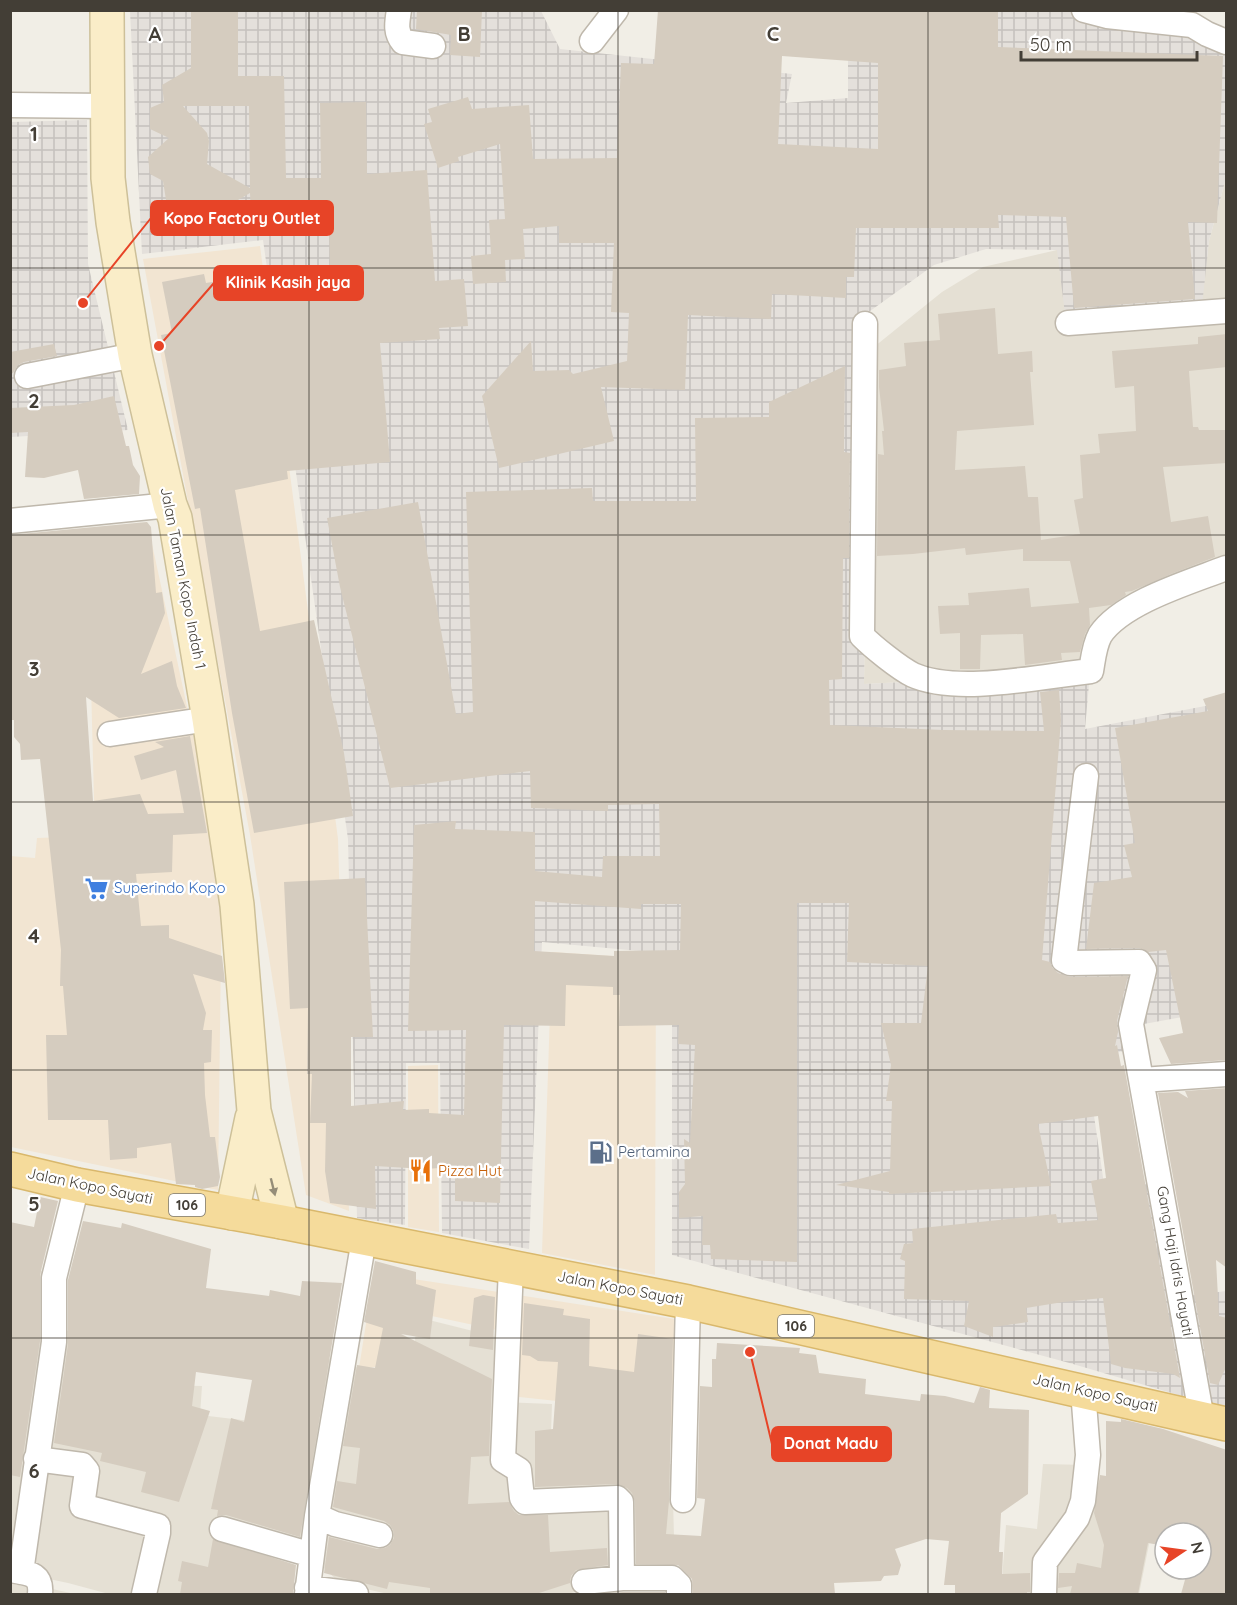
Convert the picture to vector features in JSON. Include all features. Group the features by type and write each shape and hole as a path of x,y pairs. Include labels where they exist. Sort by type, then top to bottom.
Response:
{"main road":[{"name":"Jalan Taman Kopo Indah 1","path":"107,10 108,178 113,222 135,355 174,518 209,719 242,946 254,1111 282,1222"},
{"name":"Jalan Taman Kopo Indah 1","path":"232,1213 254,1111"},
{"name":"Jalan Kopo Sayati","path":"10,1169 77,1185 282,1222 688,1302 1214,1421"}],"street":[{"path":"399,10 397,28 398,36 403,42 433,46"},
{"path":"592,41 616,10"},
{"path":"1084,10 1107,16 1193,18 1206,34 1227,42"},
{"path":"10,105 107,106"},
{"path":"1068,323 1227,311"},
{"path":"865,324 862,636 912,674 949,683 985,683 1091,671 1098,641 1107,627 1130,610 1165,591 1227,568"},
{"path":"27,376 135,355"},
{"path":"10,521 170,505"},
{"path":"110,734 209,719"},
{"name":"Gang Haji Idris Hayati","path":"1086,776 1064,960 1070,963 1139,962 1144,970 1131,1024 1214,1421"},
{"path":"1144,1091 1227,1074"},
{"path":"40,1594 40,1581 35,1576 16,1571 54,1342 54,1278 77,1185"},
{"path":"356,1594 307,1591 316,1516 364,1239"},
{"path":"511,1268 503,1460 519,1470 522,1498 525,1502 617,1498 621,1502 622,1578"},
{"path":"683,1500 688,1302"},
{"path":"1044,1594 1045,1562 1077,1518 1083,1502 1088,1455 1083,1390"},
{"path":"36,1459 82,1465 87,1471 82,1506 158,1526 144,1594"},
{"path":"316,1516 335,1524 381,1535"},
{"path":"222,1529 312,1554"},
{"path":"584,1582 622,1578 672,1578 679,1585 680,1594"}],"shaded area":[{"path":"130,11 541,11 560,49 792,74 786,103 848,98 848,46 791,11 1075,11 1226,41 1226,178 1209,241 1202,306 1066,322 1057,250 986,249 934,265 866,314 869,351 864,684 1090,673 1085,729 1226,702 1226,1009 1133,1026 1123,1051 1086,1061 1105,1191 1160,1182 1180,1297 1226,1291 1226,1409 1073,1364 672,1255 672,954 542,942 529,1249 442,1233 440,1063 406,1063 405,1225 357,1218 348,839 263,240 142,254"},
{"path":"87,120 88,264 128,430 11,437 11,122"},
{"path":"1226,178 1226,577 1209,579 1103,634 1090,673 864,684 869,351 942,292 983,267 1057,250 1201,306 1209,241"},
{"path":"260,246 338,839 349,1211 306,1195 250,835 143,259"},
{"path":"149,530 222,869 218,1190 11,1147 10,856 35,858 37,838 95,836 87,532"},
{"name":"Pertamina","path":"552,952 656,959 655,1275 542,1253"},
{"path":"438,1065 439,1232 408,1227 408,1066"},
{"path":"25,1264 64,1280 60,1330 155,1339 156,1385 202,1386 200,1415 250,1421 291,1346 384,1376 391,1341 415,1341 417,1317 505,1339 502,1402 552,1404 550,1463 672,1464 675,1573 566,1594 388,1594 340,1583 294,1540 256,1570 249,1594 109,1594 11,1571 10,1270"},
{"path":"374,1273 681,1320 669,1458 557,1401 510,1396 511,1333 413,1312 410,1334 383,1334 380,1367 359,1368"},
{"path":"1043,1464 1086,1465 1086,1482 1127,1484 1165,1465 1139,1594 1001,1594 1006,1525 1037,1529"},
{"path":"11,1580 75,1594 11,1594"}],"building":[{"path":"191,10 238,10 238,76 284,76 286,178 321,178 320,103 366,102 367,174 427,170 435,281 464,279 468,326 439,328 440,339 380,343 390,462 287,471 288,479 235,490 260,631 314,620 344,753 353,816 254,833 232,713 200,508 195,509 161,335 172,333 162,282 204,274 206,283 282,270 283,275 330,272 329,212 251,213 250,193 219,211 194,200 179,209 166,200 163,181 150,174 148,157 169,138 150,129 150,108 164,102 162,85 191,68","holes":["183,106 249,106 250,188 207,164 209,141 207,133"]},
{"path":"417,10 482,10 480,57 450,55 451,35 416,29"},
{"path":"658,10 998,10 998,47 1223,56 1217,223 1188,222 1195,299 1074,308 1066,217 998,215 999,228 856,228 854,277 846,277 846,298 772,294 771,319 688,315 685,390 601,387 614,441 499,468 482,396 531,341 533,371 569,370 573,374 627,361 629,313 611,312 614,243 559,243 559,226 523,229 525,259 505,260 506,282 473,284 471,256 491,254 489,220 505,219 500,144 458,157 459,161 438,168 424,124 432,122 428,109 468,97 472,109 529,105 533,159 617,158 621,63 654,64","holes":["782,56 878,63 878,149 778,144"]},
{"path":"995,308 998,354 1032,351 1033,372 1030,372 1034,425 957,431 955,470 1025,466 1028,497 1038,497 1041,540 1080,534 1074,500 1083,498 1080,455 1100,453 1098,434 1136,431 1134,386 1115,388 1112,351 1198,344 1198,337 1227,334 1227,367 1189,371 1193,427 1198,427 1199,430 1227,430 1227,463 1163,467 1171,522 1208,516 1215,557 1125,592 1126,595 1111,605 1089,608 1090,625 1080,652 1061,653 1062,660 1025,665 1023,634 981,635 980,669 960,669 960,633 940,634 938,606 969,605 968,593 1029,588 1031,607 1079,603 1070,561 1023,561 1023,549 966,555 965,548 877,556 878,454 884,455 879,370 906,366 904,343 940,340 938,314"},
{"path":"54,344 57,356 24,362 10,374 10,352"},
{"path":"845,366 844,452 850,453 849,558 843,558 842,679 829,680 830,725 943,730 1044,731 1040,692 1059,690 1061,720 1042,960 1050,962 1058,973 1070,977 1128,976 1117,1021 1118,1032 1115,1046 1117,1045 1121,1066 1124,1065 1180,1378 1173,1374 1111,1364 1103,1298 1026,1308 1028,1322 993,1327 993,1337 964,1326 969,1301 904,1299 905,1261 900,1259 904,1244 913,1243 912,1229 1056,1214 1058,1223 1098,1220 1091,1181 1106,1178 1098,1116 1038,1124 1051,1186 889,1194 889,1192 836,1185 890,1171 892,1101 886,1101 891,1065 881,1023 921,1023 928,966 847,962 849,903 797,903 797,1262 711,1259 710,1245 702,1245 703,1216 679,1218 679,1192 685,1184 684,1139 690,1143 695,1045 678,1044 679,1025 619,1026 620,995 613,995 613,987 566,985 565,1026 504,1025 500,1203 455,1201 455,1167 425,1169 375,1166 376,1209 330,1203 325,1171 326,1123 310,1123 312,1074 307,1074 308,1008 290,1009 284,882 365,878 373,1037 351,1037 351,1106 404,1101 403,1110 429,1109 429,1113 464,1115 466,1030 408,1031 414,825 456,821 455,829 535,832 535,871 602,877 603,856 660,856 659,804 608,805 608,811 531,808 530,771 390,788 340,587 327,518 418,502 456,714 473,712 466,492 592,488 593,501 696,501 695,418 769,417 769,402","holes":["535,901 641,909 641,904 681,904 680,950 614,951 614,956 534,951"]},
{"path":"114,396 126,446 129,446 133,465 140,476 139,494 84,499 78,470 44,478 25,477 28,432 10,433 10,408 74,405"},
{"path":"147,522 151,527 156,593 162,592 165,613 141,674 172,661 177,686 186,708 119,718 86,697 93,801 140,794 148,814 184,813 176,770 141,780 134,756 164,747 155,742 190,736 207,833 173,835 172,872 136,874 141,926 169,925 169,938 222,956 225,983 193,974 206,1013 203,1030 212,1030 211,1062 204,1063 205,1095 210,1137 215,1137 220,1177 218,1186 202,1189 195,1185 176,1184 171,1143 137,1148 137,1158 110,1160 108,1120 48,1120 46,1035 67,1035 63,986 60,986 61,950 40,759 21,760 20,744 14,737 14,720 10,720 10,535"},
{"path":"1227,692 1227,1060 1171,1064 1159,1038 1183,1033 1166,950 1148,952 1139,948 1086,949 1094,883 1132,877 1124,845 1135,843 1115,728 1208,711 1203,699"},
{"path":"1227,1088 1227,1268 1216,1260 1219,1316 1227,1318 1227,1365 1218,1385 1210,1383 1158,1093 1178,1092 1188,1098 1185,1091"},
{"path":"40,1197 58,1201 40,1275 40,1341 20,1477 10,1475 10,1222 34,1227"},
{"path":"83,1221 121,1228 122,1223 211,1249 206,1288 269,1296 270,1290 300,1296 302,1281 342,1283 300,1537 226,1515 217,1516 218,1510 211,1509 231,1418 244,1422 252,1380 196,1372 192,1406 210,1411 179,1502 141,1492 146,1472 100,1461 102,1453 54,1443 68,1344 68,1280"},
{"path":"375,1261 416,1272 416,1284 436,1290 430,1339 401,1334 492,1379 489,1456 471,1457 468,1504 509,1502 519,1515 548,1515 550,1552 607,1548 608,1565 576,1570 571,1576 570,1583 536,1594 430,1594 430,1588 389,1582 387,1589 324,1573 329,1537 377,1549 390,1545 394,1538 393,1530 384,1521 333,1507 337,1481 356,1484 360,1448 343,1446 357,1365 375,1368 383,1328 364,1322"},
{"path":"483,1295 495,1297 493,1350 469,1346 474,1298"},
{"path":"524,1303 564,1309 563,1315 590,1319 589,1366 634,1372 638,1334 673,1339 669,1501 666,1534 701,1536 705,1499 697,1498 700,1386 712,1387 712,1359 716,1359 717,1343 800,1348 799,1353 816,1355 819,1373 866,1379 865,1394 920,1401 921,1394 945,1396 974,1403 980,1387 990,1390 989,1408 1029,1410 1028,1494 1001,1513 999,1552 1003,1552 1002,1574 1030,1573 1030,1592 1027,1594 955,1594 955,1585 944,1585 949,1541 926,1539 895,1549 901,1565 898,1575 884,1576 881,1581 834,1583 835,1594 693,1593 692,1579 678,1565 636,1564 635,1502 632,1493 627,1488 616,1484 535,1487 535,1431 553,1429 558,1362 538,1361 530,1356 522,1355"},
{"path":"1121,1419 1163,1429 1227,1450 1227,1594 1181,1594 1185,1581 1213,1581 1213,1521 1153,1521 1153,1544 1148,1543 1138,1594 1070,1594 1072,1586 1058,1588 1059,1573 1075,1573 1077,1563 1101,1568 1104,1545 1094,1513 1100,1475 1106,1476 1106,1421 1121,1422"},
{"path":"213,1539 296,1565 293,1594 180,1594 182,1582 178,1581 182,1561 208,1567"},
{"path":"665,1592 665,1594 601,1594"}],"place":[{"name":"Kopo Factory Outlet","path":"83,303"},
{"name":"Klinik Kasih jaya","path":"159,346"},
{"name":"Superindo Kopo","path":"96,888"},
{"name":"Pertamina","path":"600,1152"},
{"name":"Pizza Hut","path":"420,1171"},
{"name":"Donat Madu","path":"750,1352"}]}
